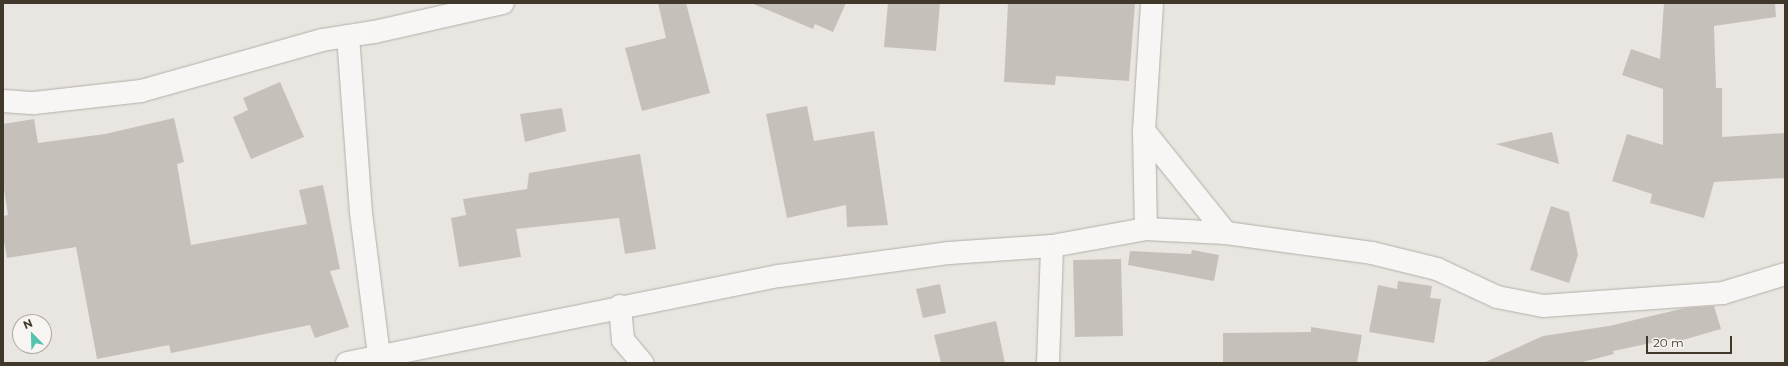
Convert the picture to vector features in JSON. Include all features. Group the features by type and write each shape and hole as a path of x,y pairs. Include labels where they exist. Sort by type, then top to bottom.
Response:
{"street":[{"path":"3,101 34,103 141,91 322,40 348,36 503,3"},
{"path":"1146,230 1144,132 1152,3"},
{"path":"348,36 361,213 379,356"},
{"path":"1144,132 1226,233"},
{"path":"347,363 620,306 786,275 950,253 1052,246 1146,230 1226,233 1372,253 1437,269 1497,297 1543,306 1723,293 1785,274"},
{"path":"1048,363 1052,246"},
{"path":"620,306 623,340 642,363"}],"building":[{"path":"658,3 686,3 710,93 642,111 625,48 666,38"},
{"path":"751,3 846,3 833,32 815,24 813,29"},
{"path":"888,3 940,3 936,51 884,47"},
{"path":"1008,3 1135,3 1129,81 1056,76 1055,85 1004,82"},
{"path":"1664,3 1775,3 1776,17 1714,26 1716,88 1722,88 1722,137 1785,133 1785,178 1714,182 1704,218 1650,203 1652,194 1612,181 1627,134 1663,145 1663,89 1622,75 1631,49 1660,59"},
{"path":"280,82 304,137 251,159 233,117 248,110 243,98"},
{"path":"807,106 814,141 874,131 888,225 847,227 846,205 787,218 766,114"},
{"path":"562,108 566,131 525,142 520,114"},
{"path":"174,118 184,162 177,164 191,245 307,224 299,190 323,185 340,269 330,271 349,327 315,338 310,325 171,353 169,345 97,359 76,247 7,258 3,236 3,216 8,215 3,183 3,124 34,119 38,143 105,134"},
{"path":"1552,132 1559,164 1496,144"},
{"path":"640,154 656,249 625,254 619,218 516,229 521,257 459,267 451,218 466,215 463,199 527,189 529,173"},
{"path":"1551,206 1569,212 1578,255 1569,283 1530,270"},
{"path":"1192,250 1219,255 1214,281 1128,265 1130,251 1191,254"},
{"path":"1121,259 1123,336 1075,337 1073,260"},
{"path":"1398,281 1432,286 1430,298 1441,299 1434,343 1369,332 1378,285 1397,289"},
{"path":"940,284 946,313 923,318 916,289"},
{"path":"1714,306 1721,329 1676,342 1675,338 1613,351 1614,354 1579,363 1483,363 1543,336 1609,326 1685,308"},
{"path":"996,321 1005,363 941,363 934,335"},
{"path":"1311,327 1362,335 1357,363 1223,363 1223,333 1311,332"}]}
